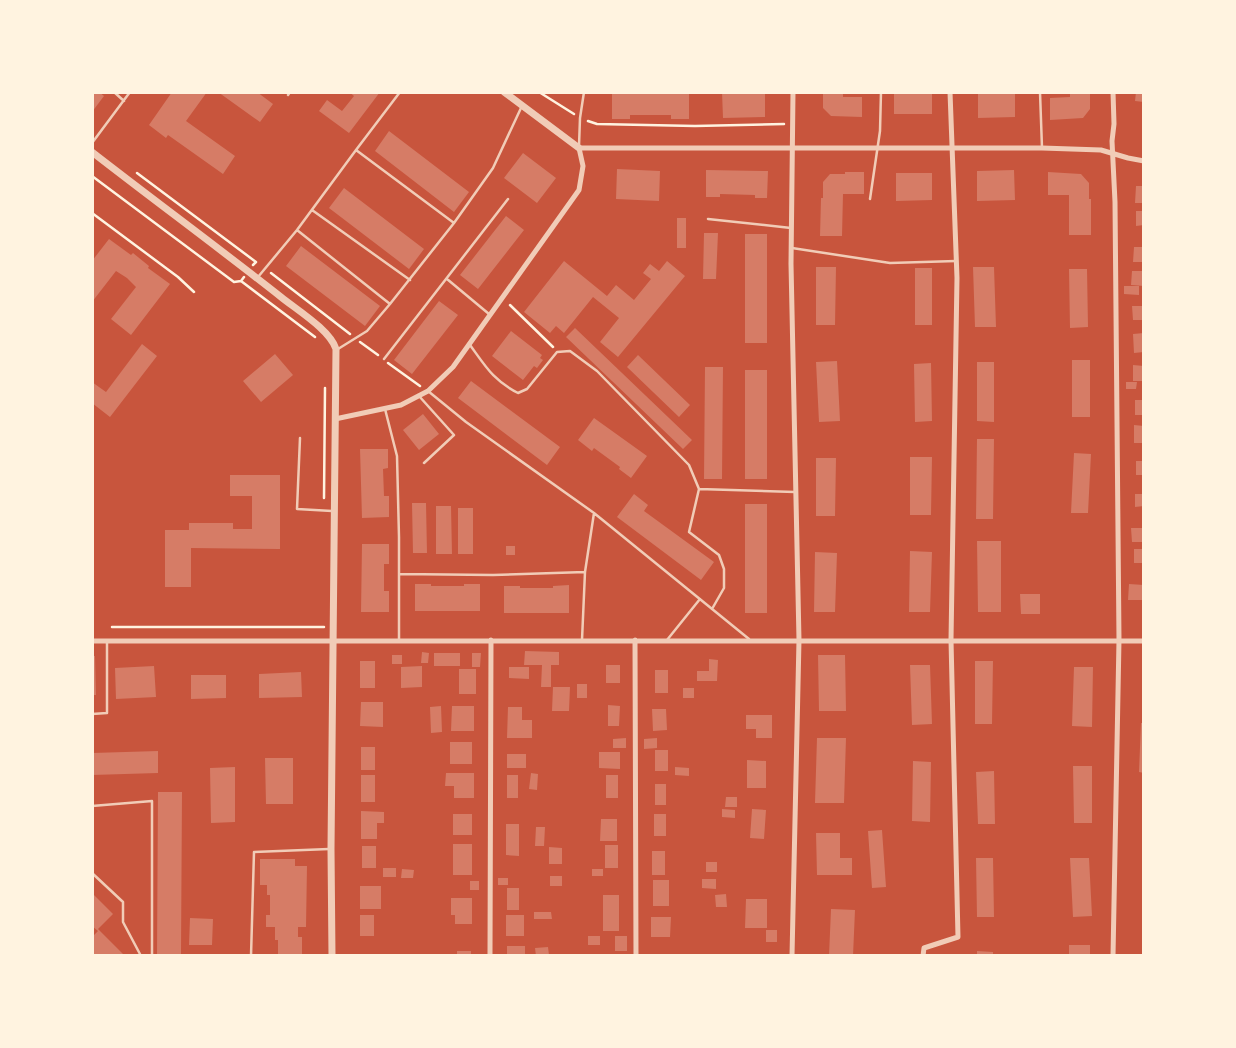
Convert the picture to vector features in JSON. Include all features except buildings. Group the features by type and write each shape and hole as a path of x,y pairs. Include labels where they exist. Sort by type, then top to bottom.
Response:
{"street":[{"path":"504,92 579,148 1042,148 1101,150 1144,160"},
{"path":"792,92 792,248 799,640 792,956"},
{"path":"923,956 924,948 958,937 951,640 956,261 950,92"},
{"path":"1113,92 1112,153 1115,202 1119,640 1113,956"},
{"path":"335,419 401,405 428,391 453,368 579,190 583,166 579,148"},
{"path":"92,152 257,278 324,332 334,343 336,349 331,849 332,956"},
{"path":"490,956 491,640"},
{"path":"635,640 636,956"},
{"path":"92,641 1144,641"}],"lane":[{"path":"114,92 124,100"},
{"path":"92,143 130,92"},
{"path":"257,278 298,230 400,92"},
{"path":"579,148 580,118 584,92"},
{"path":"870,199 880,131 881,92"},
{"path":"1040,92 1042,148"},
{"path":"336,349 367,331 454,223 493,168 522,106"},
{"path":"356,150 454,223"},
{"path":"384,359 508,199"},
{"path":"312,210 410,280"},
{"path":"708,219 792,228"},
{"path":"298,230 390,304"},
{"path":"792,248 890,263 956,261"},
{"path":"446,279 490,315"},
{"path":"469,344 492,376 503,386 518,393 527,389 557,352 570,351 597,371 690,466 698,489 689,532 719,555 724,569 724,588 712,609"},
{"path":"428,391 473,428 594,513 750,640"},
{"path":"419,396 454,435 424,462"},
{"path":"385,409 397,456 399,640"},
{"path":"300,438 297,509 334,511"},
{"path":"698,489 797,492"},
{"path":"582,640 585,572 594,513"},
{"path":"399,574 493,575 585,572"},
{"path":"667,640 700,600"},
{"path":"92,714 106,714 107,641"},
{"path":"92,806 152,802 152,956"},
{"path":"252,956 254,852 331,849"},
{"path":"92,873 123,902 123,922 141,956"}],"path":[{"path":"539,92 580,118 597,124 695,126 793,123"},
{"path":"132,170 428,391"},
{"path":"92,176 234,282 241,281 256,262"},
{"path":"92,213 178,277 194,292"},
{"path":"241,281 319,340"},
{"path":"510,305 557,352"},
{"path":"324,510 325,384"},
{"path":"112,627 333,627"}]}
